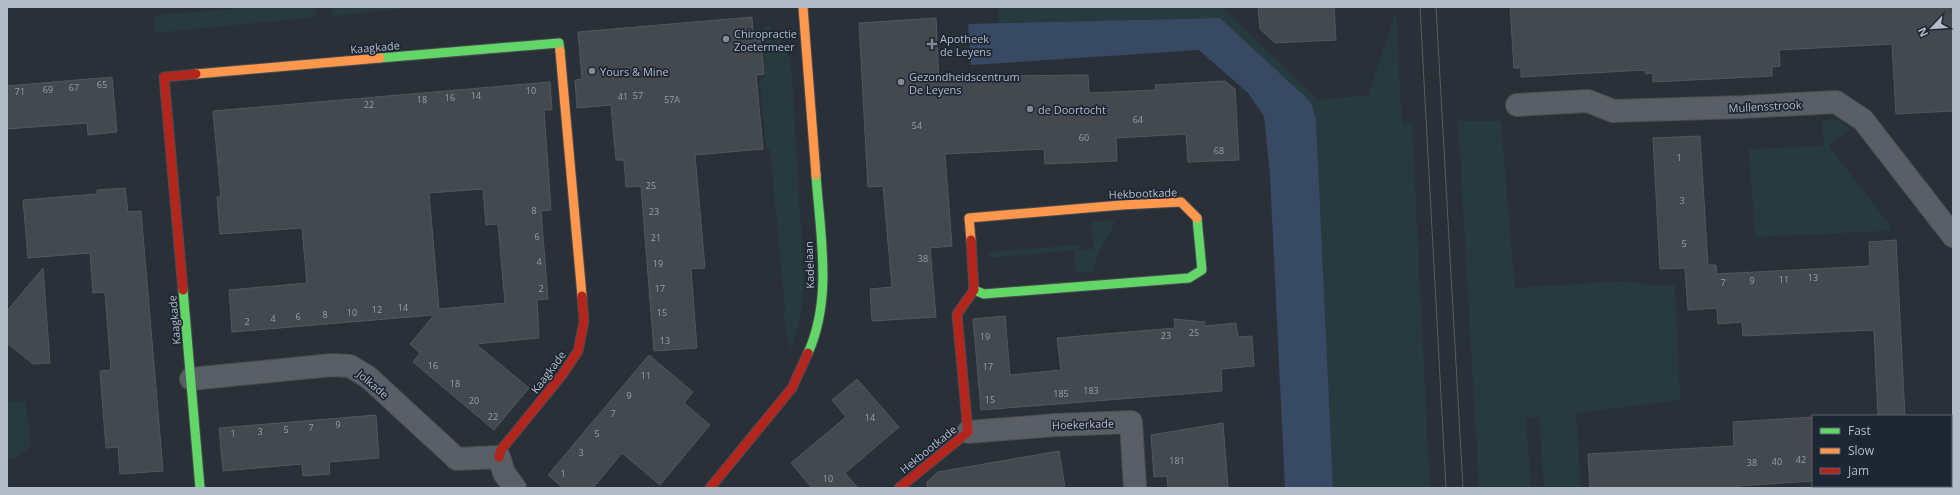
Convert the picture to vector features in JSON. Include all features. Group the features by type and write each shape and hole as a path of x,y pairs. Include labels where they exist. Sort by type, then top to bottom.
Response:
{"street":[{"name":"Kadelaan","path":"710,488 792,388 816,335 824,282 803,7"},
{"name":"Kaagkade","path":"200,488 164,77 559,43 584,322 578,351 566,369 501,450 499,457"},
{"name":"Mullensstrook","path":"1517,105 1588,101 1613,111 1743,107 1836,102 1863,120 1953,236"},
{"name":"Hekbootkade","path":"899,488 968,432 957,314 974,290 969,218 1122,205 1181,202 1198,219 1202,270 1189,278 984,294 974,290"},
{"name":"Jolkade","path":"191,379 332,365 350,366 368,378 457,459 499,457"},
{"name":"Hoekerkade","path":"968,432 1056,425 1132,422 1135,488"},
{"path":"499,457 504,473 515,488"}],"green space":[{"path":"255,7 315,7 316,17 155,33 155,15"},
{"path":"331,7 420,7 332,16"},
{"path":"999,7 1222,7 1318,100 1368,95 1396,13 1402,124 1412,124 1430,488 1333,488 1316,119 1311,102 1220,18 999,23"},
{"path":"769,25 791,60 804,282 800,321 790,350 784,316 785,308 770,150 766,147 760,79 765,77 763,30"},
{"path":"1837,119 1844,123 1849,130 1829,146 1892,228 1885,231 1755,237 1749,149 1824,146 1822,120"},
{"path":"1458,121 1501,121 1515,288 1623,281 1653,285 1675,285 1680,400 1576,413 1581,488 1544,488 1539,417 1526,418 1531,488 1479,488"},
{"path":"1115,220 1094,265 1093,272 1076,273 1074,250 990,258 989,252 1078,245 1079,250 1093,249 1091,222"},
{"path":"7,401 26,402 31,446 16,458 7,458"}],"water":[{"path":"1220,18 1311,102 1316,119 1333,488 1285,488 1270,176 1264,116 1248,93 1199,50 971,65 968,24"}],"building":[{"path":"1258,7 1334,7 1336,40 1275,43 1260,29"},
{"path":"1510,7 1953,7 1953,111 1896,114 1892,44 1779,50 1780,66 1772,67 1772,76 1653,82 1653,73 1646,74 1645,70 1521,77 1521,68 1514,68"},
{"path":"752,17 753,31 760,31 764,74 756,75 763,149 695,155 705,268 691,269 697,348 654,351 641,186 626,187 624,160 616,160 611,105 577,108 575,80 582,79 578,32"},
{"path":"936,18 939,82 999,79 1000,76 1088,75 1089,93 1156,90 1155,85 1225,81 1235,89 1239,160 1188,162 1186,134 1116,138 1117,161 1045,164 1044,149 945,154 952,246 930,248 936,317 872,321 870,289 892,287 883,186 868,187 859,23"},
{"path":"112,77 117,132 88,135 87,123 7,129 7,86"},
{"path":"550,82 552,110 544,110 551,210 541,211 548,299 537,300 539,338 476,344 529,388 494,430 413,362 420,353 410,344 434,315 232,332 229,290 307,283 302,228 220,234 217,197 221,197 213,111","holes":["483,189 486,225 498,224 505,303 439,309 429,193"]},
{"path":"1700,136 1708,265 1716,265 1717,274 1870,266 1869,242 1896,240 1905,415 1878,415 1874,330 1743,336 1742,322 1718,324 1717,308 1688,310 1685,268 1660,269 1653,138"},
{"path":"125,188 128,212 141,211 163,471 120,474 118,447 106,448 100,371 111,370 105,292 93,293 90,253 28,258 23,200 97,194 97,190"},
{"path":"43,268 50,363 33,364 7,343 7,311"},
{"path":"1005,316 1010,375 1061,370 1057,338 1175,328 1174,319 1205,322 1205,326 1236,323 1238,337 1252,336 1254,366 1221,369 1222,391 981,410 973,319"},
{"path":"649,355 693,392 684,403 710,425 660,485 622,453 593,488 563,488 548,475"},
{"path":"857,379 899,427 845,473 858,488 812,488 791,463 846,417 832,400"},
{"path":"376,415 379,458 329,462 330,474 303,476 302,464 223,471 219,428"},
{"path":"1812,417 1812,481 1738,486 1738,488 1590,488 1588,454 1734,446 1733,422"},
{"path":"1223,423 1228,488 1168,488 1167,476 1154,477 1151,435"},
{"path":"1059,451 1065,488 927,488 927,482 938,472"}],"tram line":[{"path":"1420,7 1446,488"},
{"path":"1436,7 1463,488"}],"traffic: fast":[{"path":"380,58 559,43 560,51"},
{"path":"808,353 816,332 823,288 822,243 816,175"},
{"path":"974,290 984,294 1189,278 1202,270 1197,218"},
{"path":"183,290 200,488"}],"traffic: slow":[{"path":"803,7 816,175"},
{"path":"560,51 582,296"},
{"path":"196,74 380,58"},
{"path":"971,240 969,218 1122,205 1181,202 1197,218"}],"traffic: jam":[{"path":"183,290 164,77 196,74"},
{"path":"899,488 968,432 957,314 974,290 971,240"},
{"path":"499,457 501,450 562,375 578,351 584,322 582,296"},
{"path":"710,488 792,388 808,353"}],"place":[{"name":"Chiropractie Zoetermeer","path":"726,39"},
{"name":"Apotheek de Leyens","path":"932,44"},
{"name":"Yours & Mine","path":"592,71"},
{"name":"Gezondheidscentrum De Leyens","path":"901,82"},
{"name":"de Doortocht","path":"1030,109"}]}
